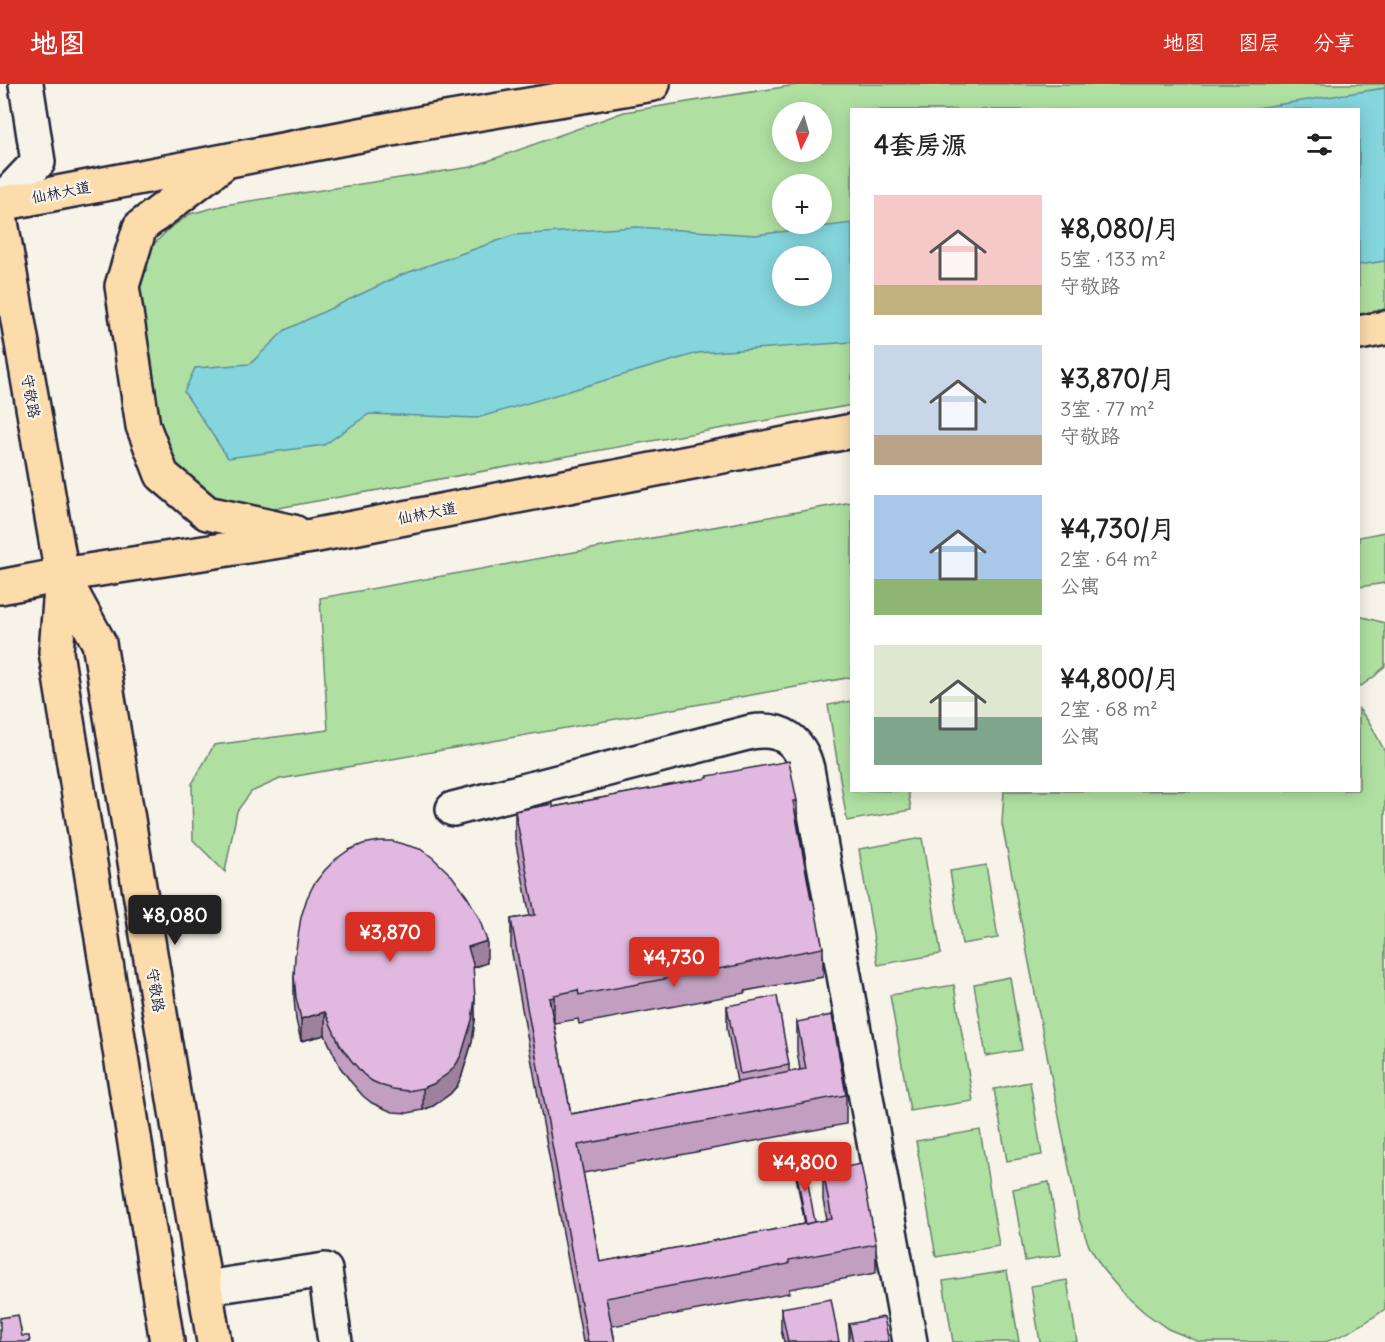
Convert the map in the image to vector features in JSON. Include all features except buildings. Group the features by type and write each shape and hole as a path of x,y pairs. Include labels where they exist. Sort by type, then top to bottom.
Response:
{"main road":[{"name":"仙林大道","path":"0,203 428,122 653,84"},
{"path":"228,160 140,227 122,286 143,426 162,475 207,513 312,536"},
{"name":"守敬路","path":"0,216 62,576 56,652 167,1342"},
{"path":"1360,333 1385,328"},
{"name":"仙林大道","path":"0,587 312,536 850,431"},
{"name":"守敬路","path":"62,576 99,643 214,1342"}],"street":[{"path":"0,203 38,162 26,84"},
{"path":"453,809 761,730 783,735 799,749 807,769 910,1342"},
{"path":"205,1288 325,1270 335,1342"}],"green space":[{"path":"802,84 1385,84 1385,309 1360,314 1360,108 850,108 850,405 267,510 208,496 179,473 162,448 137,278 148,250 169,229 190,214 224,205 471,167 624,112"},
{"path":"850,502 850,677 280,779 251,792 237,811 225,872 193,840 192,784 214,745 328,730 320,598"},
{"path":"1385,532 1385,583 1360,587 1360,537"},
{"path":"1360,616 1385,623 1385,666 1361,686"},
{"path":"850,701 850,792 908,792 911,810 847,821 828,705"},
{"path":"1360,710 1371,725 1385,752 1385,1309 1356,1328 1325,1342 1200,1342 1168,1329 1144,1312 1104,1271 1089,1246 1079,1219 1002,824 1004,792 1360,792"},
{"path":"922,838 941,954 878,965 859,849"},
{"path":"986,865 998,938 962,944 950,871"},
{"path":"1010,977 1022,1050 986,1056 974,984"},
{"path":"954,985 973,1101 910,1111 890,995"},
{"path":"1030,1082 1042,1155 1007,1161 994,1089"},
{"path":"980,1130 999,1246 936,1257 916,1141"},
{"path":"1049,1182 1061,1255 1025,1261 1013,1189"},
{"path":"1007,1271 1019,1342 953,1342 943,1281"},
{"path":"1067,1280 1077,1342 1040,1342 1031,1286"}],"water":[{"path":"1385,88 1385,261 1360,265 1360,108 1256,108"},
{"path":"850,223 850,342 698,353 477,418 369,414 324,445 228,458 184,392 195,368 250,364 285,330 401,275 514,235 636,227 755,235 772,233 832,234 832,225"}]}
